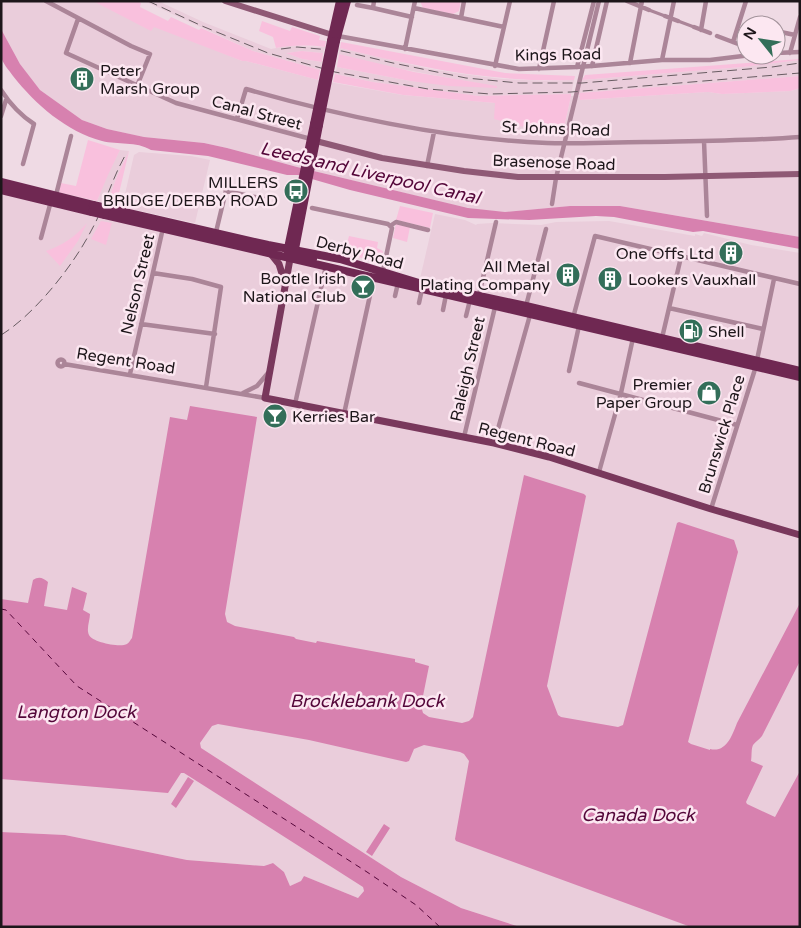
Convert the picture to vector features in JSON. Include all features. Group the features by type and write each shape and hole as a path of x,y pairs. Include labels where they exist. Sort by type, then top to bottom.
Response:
{"highway":[{"path":"291,252 340,1"},
{"path":"334,38 347,1"},
{"name":"Derby Road","path":"1,182 163,228 271,254 291,252 340,259 419,283 480,295 662,338 756,363 800,377"},
{"name":"Derby Road","path":"1,190 53,198"},
{"name":"Derby Road","path":"106,212 216,232 268,244 326,266 530,315 633,338 800,370"}],"main road":[{"path":"225,1 242,4 334,38"},
{"name":"Brasenose Road","path":"313,143 427,166 518,177 800,174"},
{"path":"265,398 291,252"},
{"path":"271,254 280,266 285,285"},
{"name":"Regent Road","path":"265,398 494,443 549,457 711,509 800,535"}],"street":[{"path":"46,1 78,19 150,54 137,86"},
{"path":"373,8 374,1"},
{"path":"405,49 415,1"},
{"path":"461,18 464,1"},
{"path":"496,66 510,1"},
{"path":"539,69 554,1"},
{"path":"577,67 594,1"},
{"path":"552,204 556,178 599,1"},
{"path":"592,66 607,1"},
{"path":"627,1 641,4 649,10 710,33"},
{"path":"662,60 674,1"},
{"path":"700,30 706,1"},
{"path":"733,42 746,1"},
{"path":"357,4 412,17"},
{"path":"630,63 641,4"},
{"path":"414,8 504,28"},
{"path":"790,53 800,17"},
{"name":"Canal Street","path":"78,19 66,53 176,103 237,119 313,143"},
{"path":"786,34 795,36"},
{"path":"717,36 736,43"},
{"name":"Kings Road","path":"334,38 519,69 577,67 662,60 710,60 736,57"},
{"path":"786,53 800,52"},
{"path":"1,90 6,100 24,118 34,124 23,164"},
{"name":"St Johns Road","path":"237,119 246,90 313,109 434,132 546,143 704,141 800,137"},
{"path":"1,116 6,100"},
{"path":"427,166 434,132"},
{"path":"41,238 71,136"},
{"path":"704,141 707,216"},
{"path":"216,232 228,182"},
{"path":"226,191 264,199"},
{"path":"312,208 388,224 392,228 383,271"},
{"path":"390,226 396,222 428,230"},
{"path":"480,295 496,222"},
{"name":"Nelson Street","path":"130,374 163,228"},
{"path":"526,306 546,229"},
{"path":"573,318 595,236 800,284"},
{"path":"382,245 387,247"},
{"path":"662,338 681,257"},
{"path":"295,404 326,266"},
{"path":"153,273 220,286 222,289 206,386"},
{"path":"344,414 374,277"},
{"name":"Brunswick Place","path":"711,509 756,363 774,278"},
{"path":"395,296 398,283"},
{"path":"419,303 422,288"},
{"path":"443,310 446,295"},
{"path":"466,316 470,300"},
{"name":"Raleigh Street","path":"464,437 495,307"},
{"path":"669,308 763,329"},
{"path":"494,443 530,315"},
{"path":"141,324 215,334"},
{"path":"569,371 579,326"},
{"path":"599,472 621,393 633,338"},
{"name":"Regent Road","path":"64,364 206,386 265,398"},
{"path":"242,394 257,386 270,371"},
{"path":"578,383 621,393 737,426"}],"shaded area":[{"path":"1,1 96,1 242,61 318,80 402,95 495,103 562,137 571,96 581,96 580,100 708,92 722,94 791,91 800,88 800,237 620,206 570,206 505,212 481,210 204,143 144,137 107,129 82,120 40,90 33,82 20,64 1,29"},
{"path":"93,1 137,1 141,3 140,7 168,21 171,17 253,51 320,70 318,80 242,61 154,27 151,31"},
{"path":"144,1 158,1 203,22 271,49 287,46 325,47 323,53 302,51 287,53 302,59 322,62 320,70 253,51"},
{"path":"420,1 461,1 459,11 453,14 423,8"},
{"path":"262,21 290,31 292,27 320,36 319,40 326,41 325,47 289,46 276,48 273,37 259,31"},
{"path":"341,42 505,73 575,76 574,80 544,80 515,79 456,72 340,48"},
{"path":"340,48 430,69 462,74 503,79 574,80 571,94 479,96 425,90 335,74 337,67 410,81 497,87 380,65 339,54"},
{"path":"302,51 323,53 322,62 302,59 286,53"},
{"path":"339,54 414,72 497,86 497,88 449,86 410,81 337,67"},
{"path":"800,59 786,62 786,60"},
{"path":"800,60 800,76 579,93 582,80 759,65 786,65 786,62"},
{"path":"736,64 759,65 582,80 585,75"},
{"path":"335,74 373,82 479,96 571,94 571,96 562,137 494,119 495,103 403,95 333,82"},
{"path":"800,76 800,88 791,91 722,94 708,92 580,100 579,93"},
{"path":"88,140 120,150 97,201 58,192 61,183 76,186"},
{"path":"120,150 129,151 107,204 97,201 107,175"},
{"path":"129,151 116,206 107,204 116,179"},
{"path":"139,152 191,156 210,160 195,223 122,207 134,155"},
{"path":"1,190 800,377 800,927 520,927 461,908 401,877 368,856 364,891 358,898 304,876 301,881 290,886 284,872 273,863 264,866 187,860 65,835 1,832"},
{"path":"400,206 433,213 430,228 396,220"},
{"path":"435,214 465,220 476,225 492,223 541,225 556,222 609,221 695,236 695,234 702,236 704,233 751,245 800,253 800,371 419,283"},
{"path":"101,221 112,223 106,245 91,239"},
{"path":"87,223 78,241 60,266 46,251 68,240"},
{"path":"396,223 410,227 407,242 393,238"},
{"path":"349,236 378,242 377,248 383,251 381,262 344,254"}],"water":[{"path":"1,29 20,64 40,90 82,120 107,129 144,137 204,143 227,148 297,167 468,208 505,212 570,206 620,206 800,237 800,249 614,217 596,216 529,220 468,218 350,190 298,175 287,175 208,156 151,150 139,145 102,141 89,137 64,124 31,97 2,59"},
{"path":"190,406 257,417 225,614 227,622 235,626 316,643 317,641 415,659 415,662 429,666 421,706 423,713 429,717 462,723 469,721 473,717 524,475 586,496 547,686 558,715 561,717 618,727 623,725 677,523 679,522 734,540 738,552 688,742 710,750 716,750 728,742 800,603 800,661 762,736 753,745 751,761 763,766 746,802 775,817 800,771 800,927 691,927 456,841 469,761 460,752 424,745 414,749 409,761 406,762 309,740 218,724 212,726 200,743 201,748 401,877 461,908 520,927 1,927 1,832 65,835 187,860 264,866 273,863 284,872 290,886 301,881 304,876 358,898 364,891 363,887 184,773 181,773 168,793 1,779 1,599 28,603 33,580 41,578 48,582 44,606 67,610 72,587 87,593 83,610 90,614 88,630 91,638 113,645 123,645 129,642 132,638 170,417 187,420"},
{"path":"188,777 194,781 176,808 171,804"},
{"path":"384,824 390,828 372,856 366,852"}],"ferry route":[{"path":"1,609 6,610 77,686 367,872 416,905 440,927"}],"railway":[{"path":"148,1 268,53 335,72 428,89 490,94 571,92 800,73"},
{"path":"281,49 297,47 342,51 466,78 519,83 582,83 800,63"},
{"path":"1,335 39,303 74,259 96,221 126,154"}],"place":[{"name":"Peter Marsh Group","path":"82,79"},
{"name":"MILLERS BRIDGE/DERBY ROAD","path":"296,191"},
{"name":"One Offs Ltd","path":"731,253"},
{"name":"All Metal Plating Company","path":"568,275"},
{"name":"Lookers Vauxhall","path":"610,279"},
{"name":"Bootle Irish National Club","path":"363,287"},
{"name":"Shell","path":"691,331"},
{"name":"Premier Paper Group","path":"709,393"},
{"name":"Kerries Bar","path":"275,416"}],"water label":[{"name":"Leeds and Liverpool Canal","path":"370,173"},
{"name":"Brocklebank Dock","path":"367,701"},
{"name":"Langton Dock","path":"76,712"},
{"name":"Canada Dock","path":"638,815"}]}
